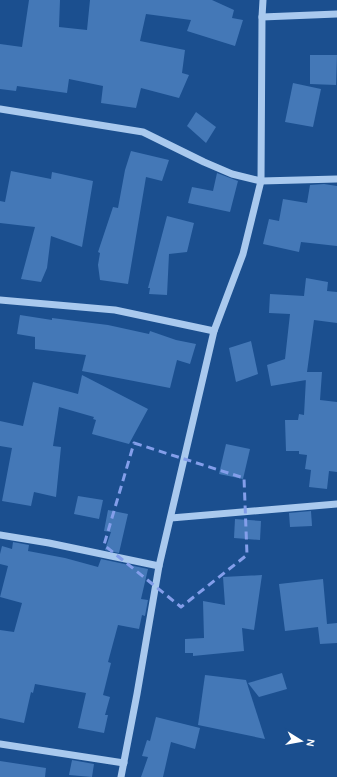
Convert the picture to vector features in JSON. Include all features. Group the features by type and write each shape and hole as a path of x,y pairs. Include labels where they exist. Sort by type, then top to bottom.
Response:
{"street":[{"path":"121,777 159,566 214,331 243,254 261,181 263,0"},
{"path":"262,17 337,14"},
{"path":"0,109 143,132 232,174 261,181 337,179"},
{"path":"0,300 115,310 214,331"},
{"path":"171,518 337,504"},
{"path":"0,535 49,543 159,566"},
{"path":"0,744 124,763"}],"highlighted area":[{"path":"134,443 244,478 247,555 181,607 104,545"}],"building":[{"path":"29,0 60,0 59,27 87,30 90,0 212,0 234,10 232,18 243,20 235,46 187,31 191,20 146,14 140,41 185,50 182,73 189,75 179,98 141,88 136,108 101,103 103,86 69,79 67,93 17,86 16,91 0,89 0,44 22,47"},
{"path":"310,55 337,55 336,85 310,84"},
{"path":"293,83 321,89 313,127 285,122"},
{"path":"196,112 216,127 206,143 187,126"},
{"path":"131,151 169,160 162,181 146,177 128,284 100,280 98,265 100,253 98,252 113,207 118,208 125,170"},
{"path":"11,171 51,179 52,172 93,181 82,247 51,236 47,268 41,282 21,279 35,227 0,223 0,201 5,202"},
{"path":"217,173 238,181 230,212 188,203 192,187 213,191"},
{"path":"324,184 337,186 337,246 301,242 299,252 263,244 269,219 279,221 283,199 307,203 310,185"},
{"path":"167,216 194,223 187,252 169,254 167,295 149,294 150,288 148,288"},
{"path":"306,278 328,282 327,291 337,292 337,323 314,320 307,372 322,372 320,400 337,402 337,472 329,471 327,489 309,487 311,470 305,469 307,455 299,454 299,451 286,451 285,420 298,420 299,414 304,415 306,380 271,386 267,365 285,359 290,314 269,313 270,294 304,296"},
{"path":"20,315 52,320 52,318 108,325 149,334 150,331 176,340 196,344 190,364 177,360 170,388 82,371 86,355 35,349 35,337 17,334"},
{"path":"251,341 258,374 236,382 229,348"},
{"path":"82,375 148,409 129,444 92,434 96,420 93,419 94,417 59,407 53,446 61,447 56,497 34,492 31,506 2,501 12,448 0,446 0,421 23,426 33,382 78,394"},
{"path":"226,444 250,449 243,479 219,474"},
{"path":"78,496 103,500 99,519 74,514"},
{"path":"108,510 128,514 119,553 105,550 111,532 104,531"},
{"path":"311,511 312,526 290,527 289,513"},
{"path":"235,519 261,521 260,540 234,538"},
{"path":"13,542 29,545 28,551 65,558 98,567 101,559 148,569 141,599 148,600 145,616 142,615 139,629 118,625 108,662 111,663 103,695 110,697 105,715 108,715 104,733 78,728 86,693 35,684 33,693 31,692 24,723 0,718 0,630 14,632 22,603 0,597 8,566 0,564 0,554 2,546 12,549"},
{"path":"262,575 254,630 242,628 244,651 193,656 193,653 185,653 185,639 204,638 203,601 225,605 223,577"},
{"path":"323,579 327,624 337,623 337,643 320,644 318,627 285,631 279,584"},
{"path":"282,673 287,689 259,697 248,683"},
{"path":"205,675 246,680 265,739 198,725"},
{"path":"156,717 200,728 195,749 171,742 163,777 141,777 148,757 142,756 147,740 150,741"},
{"path":"72,760 94,764 92,777 69,775"},
{"path":"0,761 46,768 45,777 0,777"}]}
